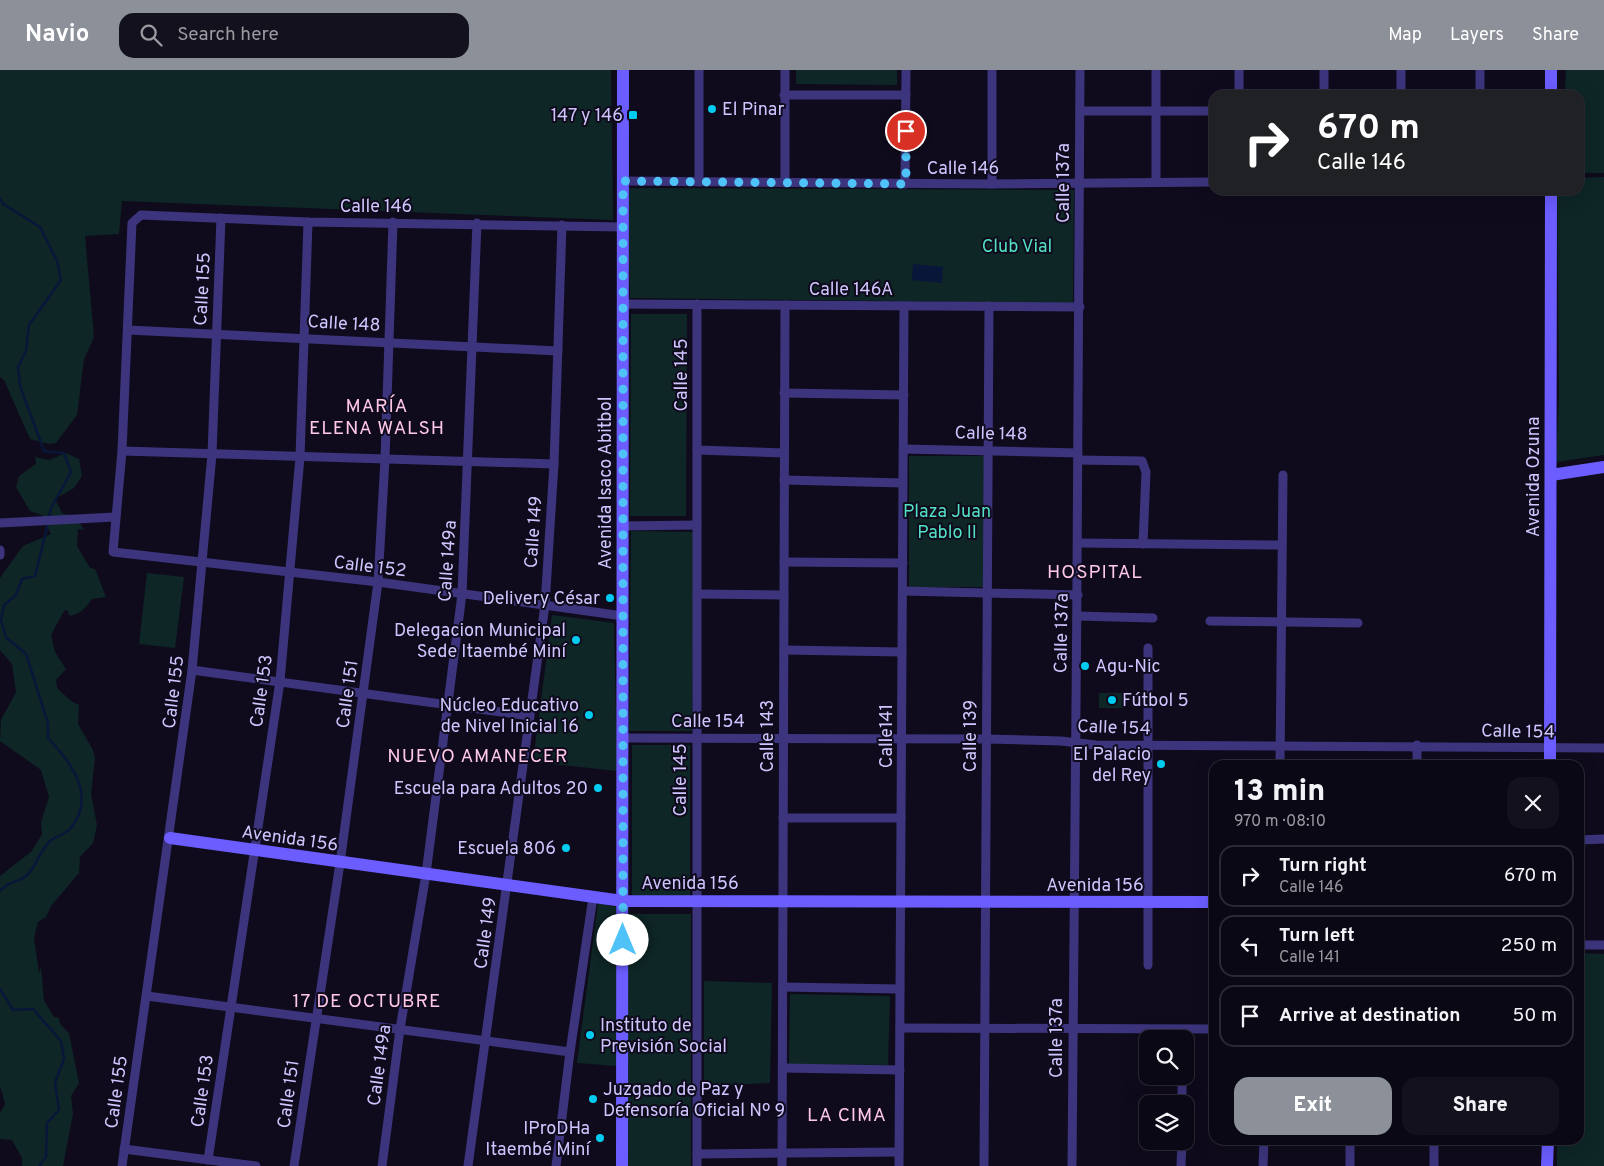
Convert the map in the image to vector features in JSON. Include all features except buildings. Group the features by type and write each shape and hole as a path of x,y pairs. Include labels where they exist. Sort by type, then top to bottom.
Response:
{"main road":[{"name":"Avenida Isaco Abitbol","path":"622,1166 623,70"},
{"path":"1551,70 1551,90"},
{"name":"Avenida Ozuna","path":"1550,760 1551,195"},
{"path":"1551,475 1604,467"},
{"name":"Avenida 156","path":"170,838 508,886 622,900 1209,902"},
{"path":"1547,1166 1548,1145"}],"street":[{"path":"698,70 699,182"},
{"path":"785,70 785,183"},
{"path":"906,70 906,184"},
{"path":"992,70 992,184"},
{"name":"Calle 137a","path":"1072,1166 1074,742 1078,595 1080,70"},
{"path":"1156,70 1156,182"},
{"path":"1239,70 1239,90"},
{"path":"1324,70 1324,90"},
{"path":"1401,70 1401,90"},
{"path":"1480,70 1480,90"},
{"path":"784,95 906,95"},
{"path":"1080,111 1209,111"},
{"name":"Calle 146","path":"623,181 906,184 1209,182"},
{"name":"Calle 146","path":"128,330 132,223 141,214 308,222 477,223 623,227"},
{"name":"Calle 155","path":"122,1166 170,838 204,563 212,454 221,218"},
{"name":"Calle 153","path":"208,1160 280,681 300,457 306,339 308,222"},
{"name":"Calle 151","path":"294,1166 340,862 378,582 390,343 393,222"},
{"name":"Calle 149a","path":"382,1166 400,1029 426,874 462,594 469,462 477,223"},
{"name":"Calle 149","path":"468,1166 508,886 545,605 554,464 562,225"},
{"name":"Calle 146A","path":"623,304 1080,307"},
{"name":"Calle 145","path":"696,1166 697,304"},
{"name":"Calle 143","path":"782,1166 785,305"},
{"name":"Calle141","path":"899,1166 904,306"},
{"name":"Calle 139","path":"984,1166 989,306"},
{"path":"0,524 68,518 115,517 122,451 128,330"},
{"name":"Calle 148","path":"128,330 558,351"},
{"path":"784,392 904,395"},
{"name":"Calle 148","path":"904,448 988,450 1142,461 1146,472 1143,544"},
{"path":"697,450 784,453"},
{"path":"122,451 554,464"},
{"path":"1280,760 1283,475"},
{"path":"784,480 903,483"},
{"name":"Calle 152","path":"115,517 113,552 378,582 623,616"},
{"path":"623,526 697,525"},
{"path":"1078,543 1282,545"},
{"path":"0,550 0,555"},
{"path":"784,562 903,563"},
{"path":"903,591 1078,595"},
{"path":"697,594 784,595"},
{"path":"1077,616 1154,618"},
{"path":"1210,621 1358,622"},
{"path":"1148,648 1148,964"},
{"path":"784,650 902,652"},
{"path":"192,670 530,716"},
{"name":"Calle 154","path":"623,738 986,739 1148,745 1417,745 1604,748"},
{"path":"1417,745 1417,760"},
{"path":"783,818 901,818"},
{"path":"1584,840 1604,840"},
{"path":"556,1166 592,897"},
{"path":"1584,945 1604,945"},
{"path":"783,988 900,989"},
{"path":"147,996 570,1052"},
{"path":"900,1028 1209,1029"},
{"path":"782,1068 900,1070"},
{"path":"1263,1166 1264,1145"},
{"path":"1350,1145 1350,1166"},
{"path":"1434,1145 1434,1166"},
{"path":"124,1149 256,1166"},
{"path":"1181,1166 1182,1150"},
{"path":"696,1154 899,1152"}],"green space":[{"path":"0,70 611,70 613,220 122,201 119,234 85,236 94,337 84,359 77,415 56,443 49,444 30,439 4,380 0,377"},
{"path":"796,70 897,70 897,85 796,84"},
{"path":"1566,70 1604,70 1604,173 1584,173 1584,90 1565,90"},
{"path":"1604,177 1604,455 1556,462 1559,395 1557,195 1584,195 1584,178"},
{"name":"Club Vial","path":"627,188 1074,190 1073,303 630,298"},
{"path":"631,314 687,314 686,516 630,516"},
{"path":"66,453 79,459 82,476 74,488 58,497 56,501 62,513 76,517 84,530 78,529 77,546 90,568 95,569 106,597 92,599 82,610 74,615 70,616 67,610 64,611 51,635 55,652 66,669 56,680 57,688 71,701 79,705 78,724 93,750 95,758 91,794 97,825 93,843 80,857 79,873 51,906 46,917 38,922 34,938 39,973 41,967 44,1000 54,1017 59,1018 60,1024 69,1033 79,1083 71,1096 73,1114 63,1166 22,1166 22,1158 12,1140 0,1139 0,1113 5,1104 0,1086 0,876 32,851 42,834 41,822 49,797 41,770 0,741 1,720 16,692 12,664 0,650 0,578 23,546 51,534 42,515 30,511 16,487 19,476 36,464 35,457 49,460"},
{"name":"Plaza Juan Pablo II","path":"909,456 986,456 985,587 909,587"},
{"path":"631,531 694,532 692,731 629,731"},
{"path":"147,573 184,577 175,648 139,644"},
{"path":"552,615 614,623 617,771 533,762"},
{"name":"Fútbol 5","path":"1099,693 1126,693 1125,708 1099,708"},
{"path":"632,745 690,745 690,896 632,896"},
{"path":"598,903 616,907 616,1066 577,1063"},
{"path":"628,914 691,914 691,1166 628,1166"},
{"path":"1584,953 1604,954 1604,1166 1557,1166 1557,1145 1584,1145"},
{"path":"704,981 772,983 770,1083 704,1086"},
{"path":"790,994 890,996 888,1065 789,1064"}],"water":[{"path":"913,264 943,267 942,283 912,280"}],"waterway":[{"path":"0,198 3,204 40,227 57,261 61,280 29,325 26,351 18,367 20,386 44,451 64,453 71,472 51,508 49,517"},
{"path":"0,891 29,873 50,841 70,829 78,817 81,805 81,793 73,769 48,738 48,723 26,654 6,637 1,620 4,605 16,595 22,579 35,576 48,523"},
{"path":"0,989 13,1010 33,1009 61,1041 64,1059 55,1083 59,1110 47,1123 46,1157 39,1166"}],"place":[{"name":"El Pinar","path":"712,109"},
{"name":"147 y 146","path":"633,115"},
{"name":"Delivery César","path":"610,598"},
{"name":"Delegacion Municipal Sede Itaembé Miní","path":"576,640"},
{"name":"Agu-Nic","path":"1085,666"},
{"name":"Fútbol 5","path":"1112,700"},
{"name":"Núcleo Educativo de Nivel Inicial 16","path":"589,715"},
{"name":"El Palacio del Rey","path":"1161,764"},
{"name":"Escuela para Adultos 20","path":"598,788"},
{"name":"Escuela 806","path":"566,848"},
{"name":"Instituto de Previsión Social","path":"590,1035"},
{"name":"Juzgado de Paz y Defensoría Oficial Nº 9","path":"593,1099"},
{"name":"IProDHa Itaembé Miní","path":"600,1138"}],"district":[{"name":"MARÍA ELENA WALSH","path":"377,416"},
{"name":"HOSPITAL","path":"1095,571"},
{"name":"NUEVO AMANECER","path":"478,755"},
{"name":"17 DE OCTUBRE","path":"367,1000"},
{"name":"LA CIMA","path":"847,1114"}],"route":[{"path":"623,940 623,181 906,184 906,131"}]}
